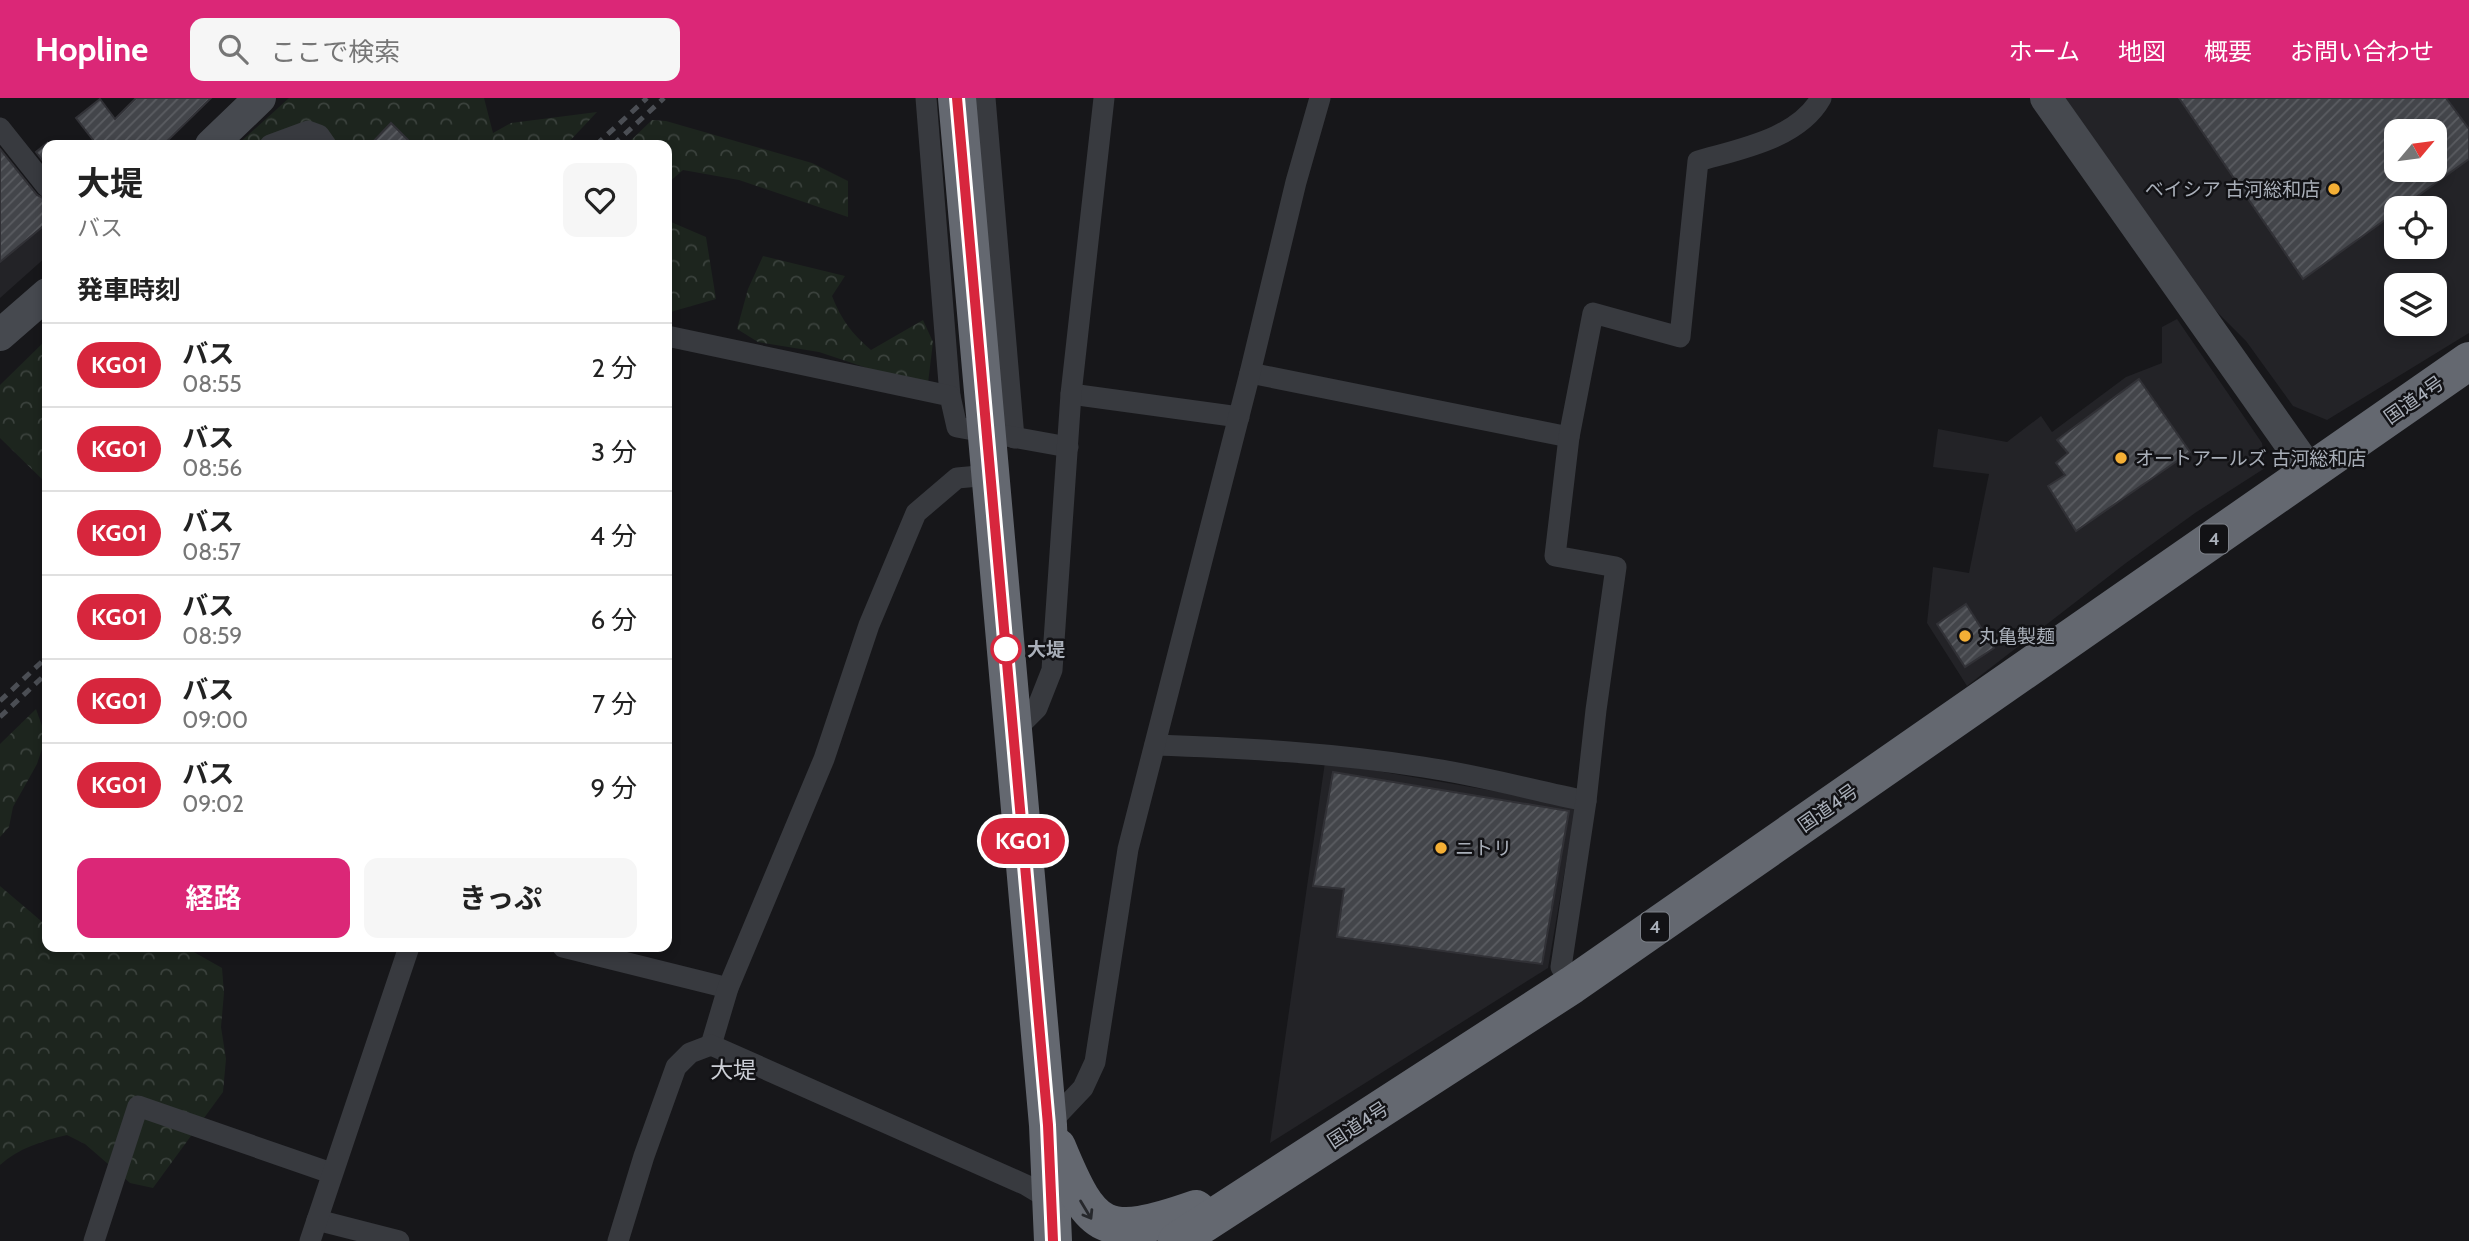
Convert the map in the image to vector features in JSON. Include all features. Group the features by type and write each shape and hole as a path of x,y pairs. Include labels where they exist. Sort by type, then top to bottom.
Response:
{"highway":[{"path":"957,98 1000,435 990,475 1048,1125 1053,1241"},
{"name":"国道4号","path":"1177,1241 1572,985 2469,361"},
{"path":"1048,1125 1084,1208 1103,1232 1116,1237 1146,1236 1173,1223 1221,1193 1265,1185"}],"street":[{"path":"216,140 260,98"},
{"path":"926,98 950,396 957,427 1068,447"},
{"path":"985,98 1000,435"},
{"path":"1013,732 1037,708 1052,670 1071,394 1104,98"},
{"path":"1048,1125 1083,1088 1095,1062 1128,849 1239,417 1296,182 1320,98"},
{"path":"1572,985 1561,967 1586,801 1616,567 1555,556 1569,437 1593,313 1681,337 1698,161 1756,144 1794,126 1814,110 1821,98"},
{"path":"2046,98 2310,472"},
{"path":"0,128 42,181"},
{"path":"284,140 308,131 320,135 323,140"},
{"path":"0,335 42,298"},
{"path":"672,337 950,396"},
{"path":"1250,373 1569,437"},
{"path":"1071,394 1239,417"},
{"path":"710,1045 728,988 824,759 869,625 916,513 957,478 990,475"},
{"path":"1155,745 1268,749 1342,756 1426,767 1586,801"},
{"path":"310,1241 407,952"},
{"path":"583,952 728,988"},
{"path":"618,1241 644,1156 676,1067 690,1053 710,1045 1026,1185 1051,1200"},
{"path":"94,1241 138,1106 331,1173"},
{"path":"317,1220 398,1241"}],"shaded area":[{"path":"2065,98 2469,98 2469,333 2327,420 2293,406 2246,341 2215,310"},
{"path":"0,158 42,220 42,260 0,298"},
{"path":"2177,319 2262,443 2265,468 2195,513 2126,563 1967,686 1927,623 1933,567 1969,573 1989,474 1933,467 1938,429 2007,442 2041,416 2052,432 2126,377 2162,363 2162,327"},
{"path":"1325,762 1576,805 1548,968 1270,1143"}],"green space":[{"path":"289,98 484,98 493,133 511,123 597,112 571,140 243,140"},
{"path":"652,120 666,121 812,163 848,181 848,217 739,180 683,170 672,180 672,140 631,140"},
{"path":"672,222 706,237 716,299 672,312"},
{"path":"763,256 845,276 832,296 848,326 871,350 923,320 933,342 928,383 885,374 819,352 758,342 737,329 748,289"},
{"path":"42,344 42,479 0,438 0,385"},
{"path":"36,709 42,726 42,749 37,764 13,807 9,827 0,837 0,744"},
{"path":"0,886 42,922 42,952 194,952 222,968 224,993 221,1027 226,1059 223,1092 153,1188 130,1183 85,1144 67,1135 31,1146 0,1165"}],"building":[{"path":"136,98 211,98 168,140 93,140 76,118 100,99 115,119"},
{"name":"ベイシア 古河総和店","path":"2179,98 2446,98 2469,129 2469,159 2447,175 2447,119 2384,119 2384,182 2437,182 2418,196 2384,196 2384,221 2303,279"},
{"path":"391,123 408,140 375,140"},
{"path":"42,147 42,160 36,152"},
{"path":"0,149 37,195 42,198 42,227 0,262"},
{"name":"オートアールズ 古河総和店","path":"2139,379 2190,452 2076,531 2048,486 2065,475 2056,463 2068,453 2057,440"},
{"name":"丸亀製麺","path":"1966,604 1994,648 1965,667 1937,624"},
{"name":"ニトリ","path":"1333,772 1569,811 1542,964 1337,937 1344,889 1313,886"}],"railway":[{"path":"601,140 647,98"},
{"path":"618,140 664,98"},
{"path":"0,701 42,662"},
{"path":"0,717 42,678"}],"bus line":[{"name":"KG01","path":"957,98 1048,1125 1053,1241"}],"place":[{"name":"ベイシア 古河総和店","path":"2334,189"},
{"name":"オートアールズ 古河総和店","path":"2121,458"},
{"name":"丸亀製麺","path":"1965,636"},
{"name":"大堤","path":"1006,649"},
{"name":"ニトリ","path":"1441,848"}],"district":[{"name":"大堤","path":"733,1070"}]}
